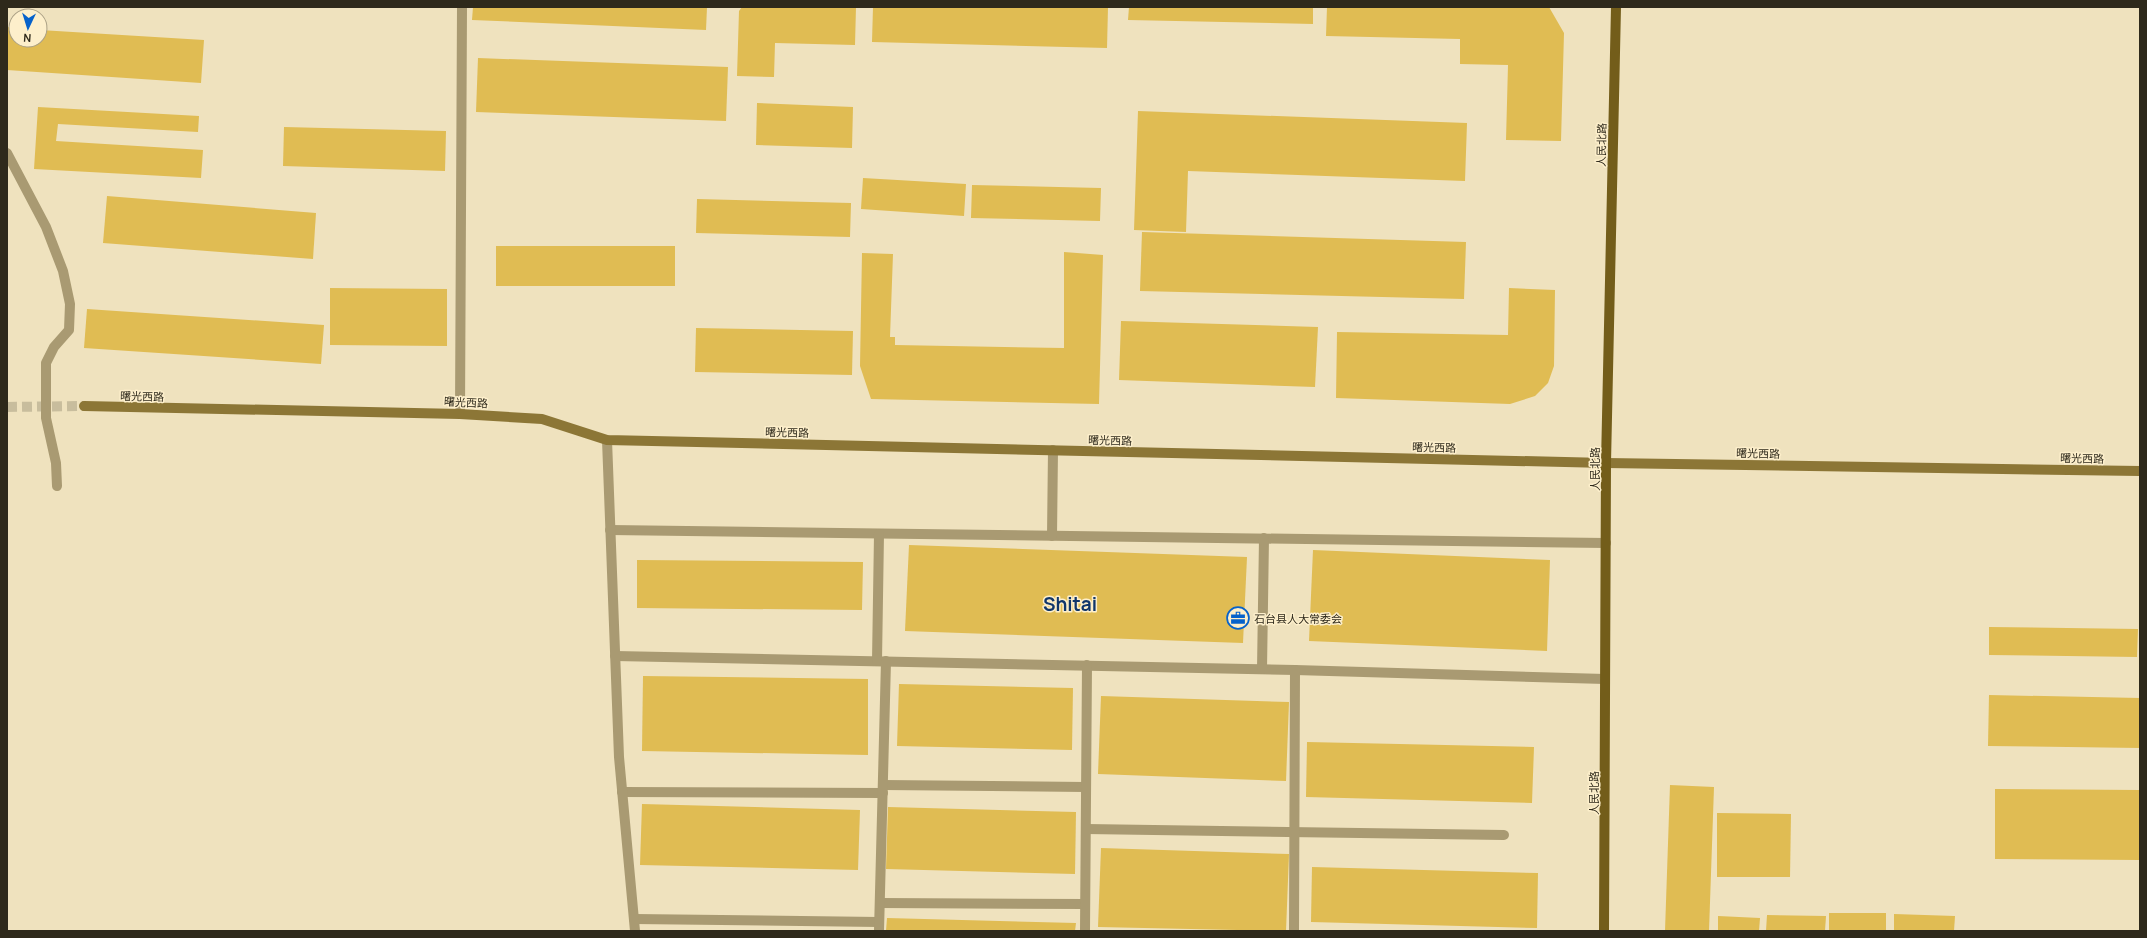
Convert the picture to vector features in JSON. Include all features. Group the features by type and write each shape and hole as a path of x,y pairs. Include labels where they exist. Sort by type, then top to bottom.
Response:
{"main road":[{"name":"人民北路","path":"1604,931 1606,463 1616,7"},
{"name":"曙光西路","path":"84,406 460,414 542,419 607,440 1606,463 2140,471"}],"street":[{"path":"460,414 462,7"},
{"path":"7,153 46,227 64,270 70,304 69,330 54,347 46,363 46,418 56,463 57,486"},
{"path":"607,440 615,656 622,792 635,931"},
{"path":"1052,536 1053,450"},
{"path":"610,530 1606,543"},
{"path":"634,919 879,927 883,789 879,534"},
{"path":"1262,669 1264,538"},
{"path":"615,656 1262,669 1605,679"},
{"path":"1085,931 1087,665"},
{"path":"1294,931 1296,670"},
{"path":"622,792 1085,787"},
{"path":"1086,829 1504,835"},
{"path":"880,903 1085,904"}],"building":[{"path":"473,7 707,7 706,30 472,20"},
{"path":"742,7 856,7 855,45 775,43 774,77 737,76 739,11"},
{"path":"873,7 1108,7 1107,48 872,42"},
{"path":"1129,7 1313,7 1313,24 1128,20"},
{"path":"1327,7 1549,7 1564,33 1561,141 1506,140 1508,65 1460,64 1460,39 1326,36"},
{"path":"7,27 8,48 48,48 48,30 204,40 201,83 7,70"},
{"path":"478,58 728,67 726,121 476,112"},
{"path":"757,103 853,107 852,148 756,145"},
{"path":"38,107 199,116 198,132 58,124 56,141 203,150 201,178 34,169"},
{"path":"1138,111 1467,123 1465,181 1188,171 1186,232 1134,230"},
{"path":"284,127 446,131 445,171 283,166"},
{"path":"863,178 966,184 964,216 861,209"},
{"path":"972,185 1101,188 1100,221 971,218"},
{"path":"107,196 316,213 313,259 103,243"},
{"path":"697,199 851,203 850,237 696,233"},
{"path":"1142,232 1466,242 1464,299 1140,291"},
{"path":"496,246 675,246 675,286 496,286"},
{"path":"1064,252 1103,255 1099,404 871,399 860,366 862,253 893,254 890,337 895,337 895,345 1064,348"},
{"path":"330,288 447,289 447,346 330,345"},
{"path":"1509,288 1555,290 1554,366 1548,383 1535,396 1510,404 1336,398 1337,332 1508,335"},
{"path":"87,309 324,325 321,364 84,348"},
{"path":"1121,321 1318,327 1315,387 1119,380"},
{"path":"696,328 853,331 852,375 695,372"},
{"path":"909,545 1247,557 1243,643 905,631"},
{"path":"1313,550 1550,560 1547,651 1309,641"},
{"path":"637,560 863,562 862,610 637,608"},
{"path":"1989,627 2138,629 2137,657 1989,655"},
{"path":"643,676 868,679 868,755 642,751"},
{"path":"899,684 1073,688 1072,750 897,746"},
{"path":"1989,695 2140,698 2140,748 1988,746"},
{"path":"1101,696 1289,702 1286,781 1098,774"},
{"path":"1307,742 1534,747 1532,803 1306,797"},
{"path":"1670,785 1714,787 1709,931 1665,931"},
{"path":"1995,789 2140,790 2140,860 1995,859"},
{"path":"642,804 860,810 858,870 640,865"},
{"path":"888,807 1076,812 1075,874 886,869"},
{"path":"1717,813 1791,814 1790,877 1717,877"},
{"path":"1101,848 1289,854 1286,931 1098,927"},
{"path":"1312,867 1538,873 1537,928 1311,922"},
{"path":"1829,913 1886,913 1886,931 1829,931"},
{"path":"1894,914 1955,916 1954,931 1894,931"},
{"path":"1767,915 1826,916 1825,931 1766,931"},
{"path":"1718,916 1760,918 1759,931 1718,931"},
{"path":"887,918 1076,923 1075,931 886,931"}],"tunnel":[{"path":"7,407 84,406"}],"place":[{"name":"石台县人大常委会","path":"1238,618"}],"district":[{"name":"Shitai","path":"1070,604"}]}
